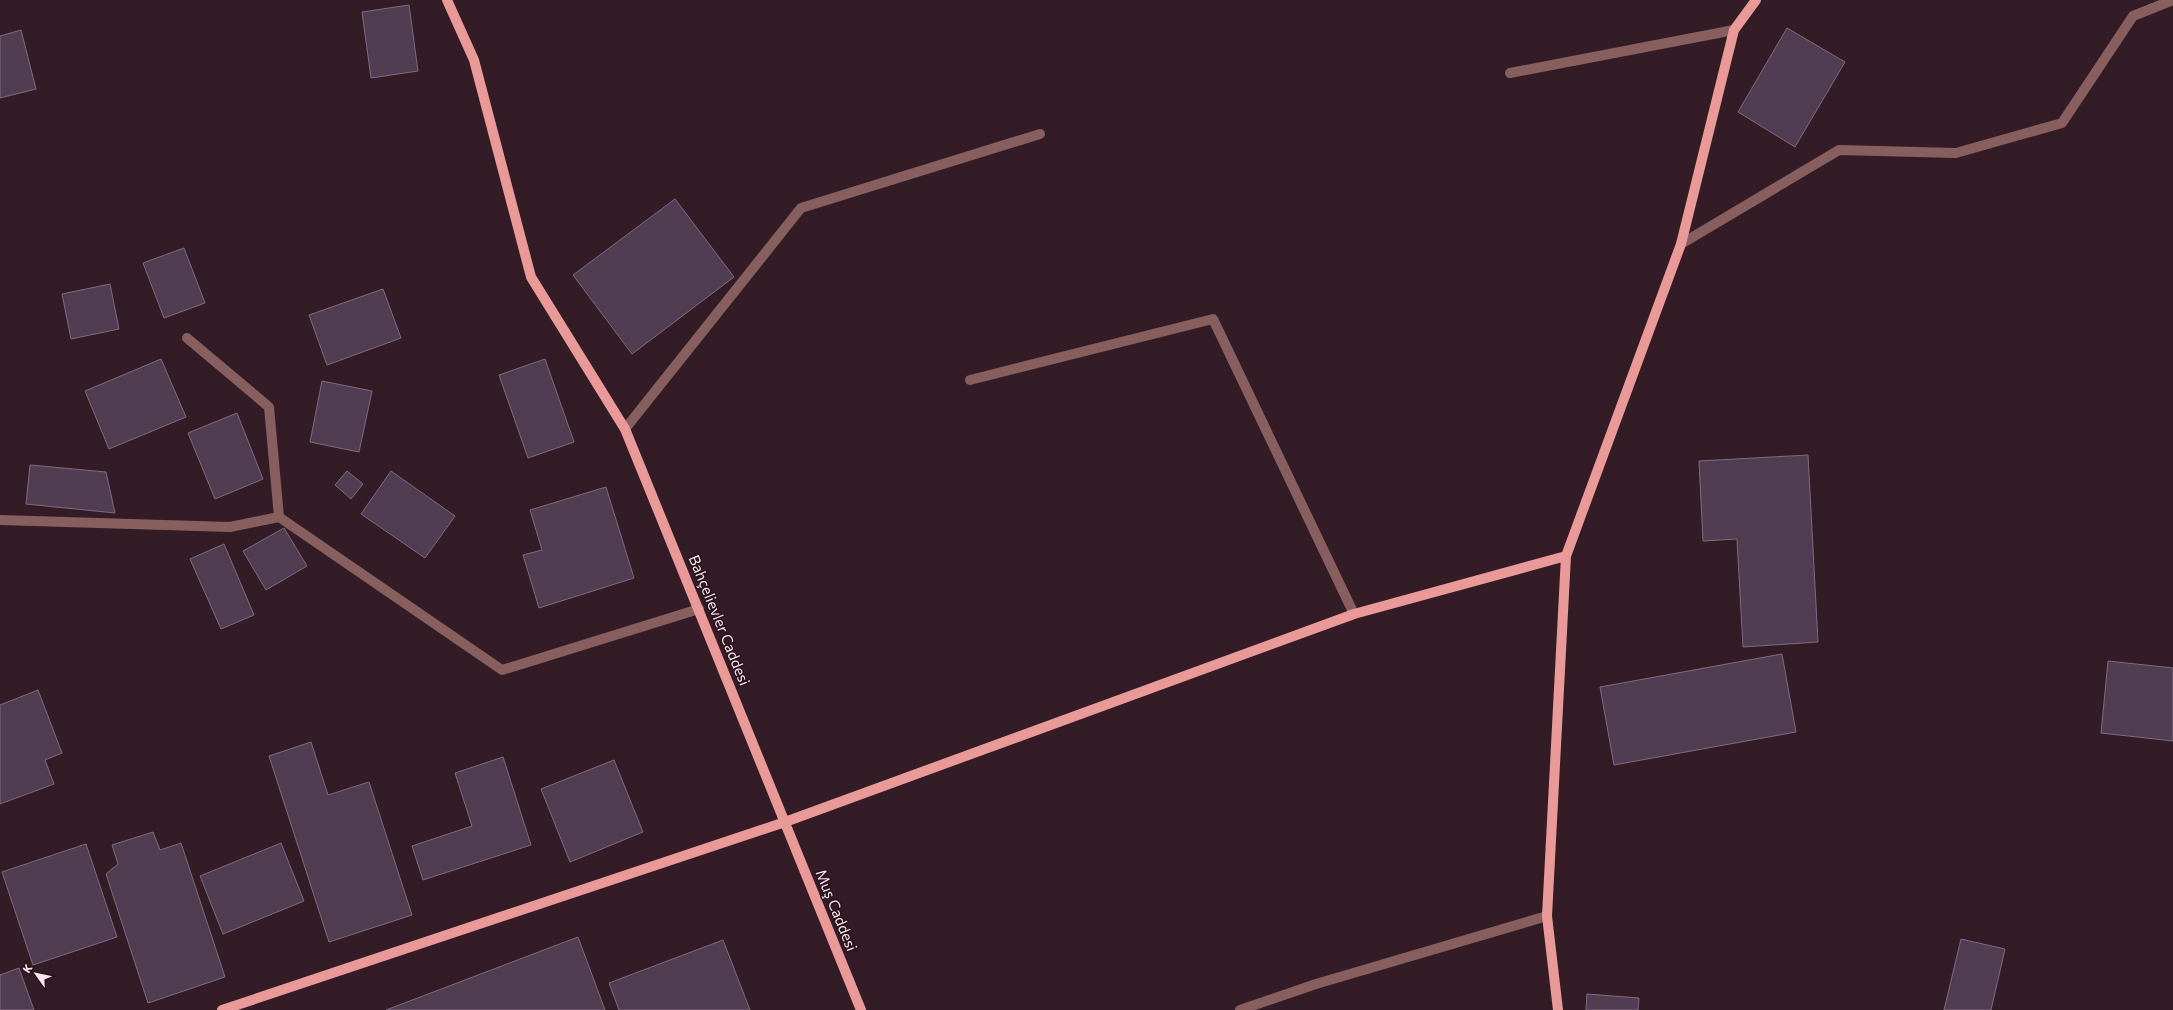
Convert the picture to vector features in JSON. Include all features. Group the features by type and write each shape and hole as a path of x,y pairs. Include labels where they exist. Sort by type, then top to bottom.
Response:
{"main road":[{"name":"Bahçelievler Caddesi","path":"447,0 474,60 531,276 625,430 785,822"},
{"path":"1558,1010 1547,916 1566,556 1681,244 1734,30 1754,2"},
{"path":"222,1010 785,822 1354,614 1566,556"},
{"name":"Muş Caddesi","path":"785,822 861,1010"}],"street":[{"path":"1681,244 1839,150 1956,153 2062,123 2133,16 2173,0"},
{"path":"1510,73 1734,30"},
{"path":"625,430 801,208 1040,134"},
{"path":"970,380 1213,319 1354,614"},
{"path":"187,338 269,407 279,517"},
{"path":"0,520 230,527 279,517 502,670 699,609"},
{"path":"1240,1010 1316,984 1547,916"}],"building":[{"path":"409,5 418,71 371,78 362,12"},
{"path":"1787,28 1845,62 1795,147 1738,112"},
{"path":"21,30 36,89 0,98 0,36"},
{"path":"675,199 734,277 632,354 573,275"},
{"path":"184,248 205,303 164,318 143,263"},
{"path":"110,284 119,329 71,339 62,294"},
{"path":"383,289 401,338 327,365 309,315"},
{"path":"161,359 186,417 109,449 85,391"},
{"path":"545,359 574,442 528,458 499,375"},
{"path":"322,381 372,391 359,452 310,442"},
{"path":"237,413 263,479 215,499 188,433"},
{"path":"1808,455 1818,642 1743,647 1737,539 1703,541 1699,461"},
{"path":"30,465 106,472 115,513 26,504"},
{"path":"347,471 363,484 351,499 335,485"},
{"path":"391,471 455,516 425,558 361,514"},
{"path":"606,487 634,578 539,608 523,555 542,550 530,510"},
{"path":"284,528 307,566 266,590 243,551"},
{"path":"224,544 254,615 221,629 190,559"},
{"path":"1782,654 1796,732 1614,765 1600,687"},
{"path":"2108,661 2173,668 2173,741 2101,733"},
{"path":"38,690 62,753 45,760 54,784 0,804 0,705"},
{"path":"311,742 328,795 369,782 412,915 329,942 269,756"},
{"path":"503,757 531,845 423,880 412,846 472,826 455,773"},
{"path":"614,760 643,832 570,862 541,789"},
{"path":"153,832 160,850 181,843 225,977 148,1003 106,874 118,864 112,845"},
{"path":"281,843 304,901 223,934 200,876"},
{"path":"86,844 117,937 33,965 2,872"},
{"path":"578,937 605,1010 386,1010"},
{"path":"1961,939 2005,949 1991,1010 1944,1010"},
{"path":"723,940 750,1010 619,1010 609,983"},
{"path":"19,968 34,1010 0,1010 0,975"},
{"path":"1587,994 1639,998 1638,1010 1586,1010"}]}
